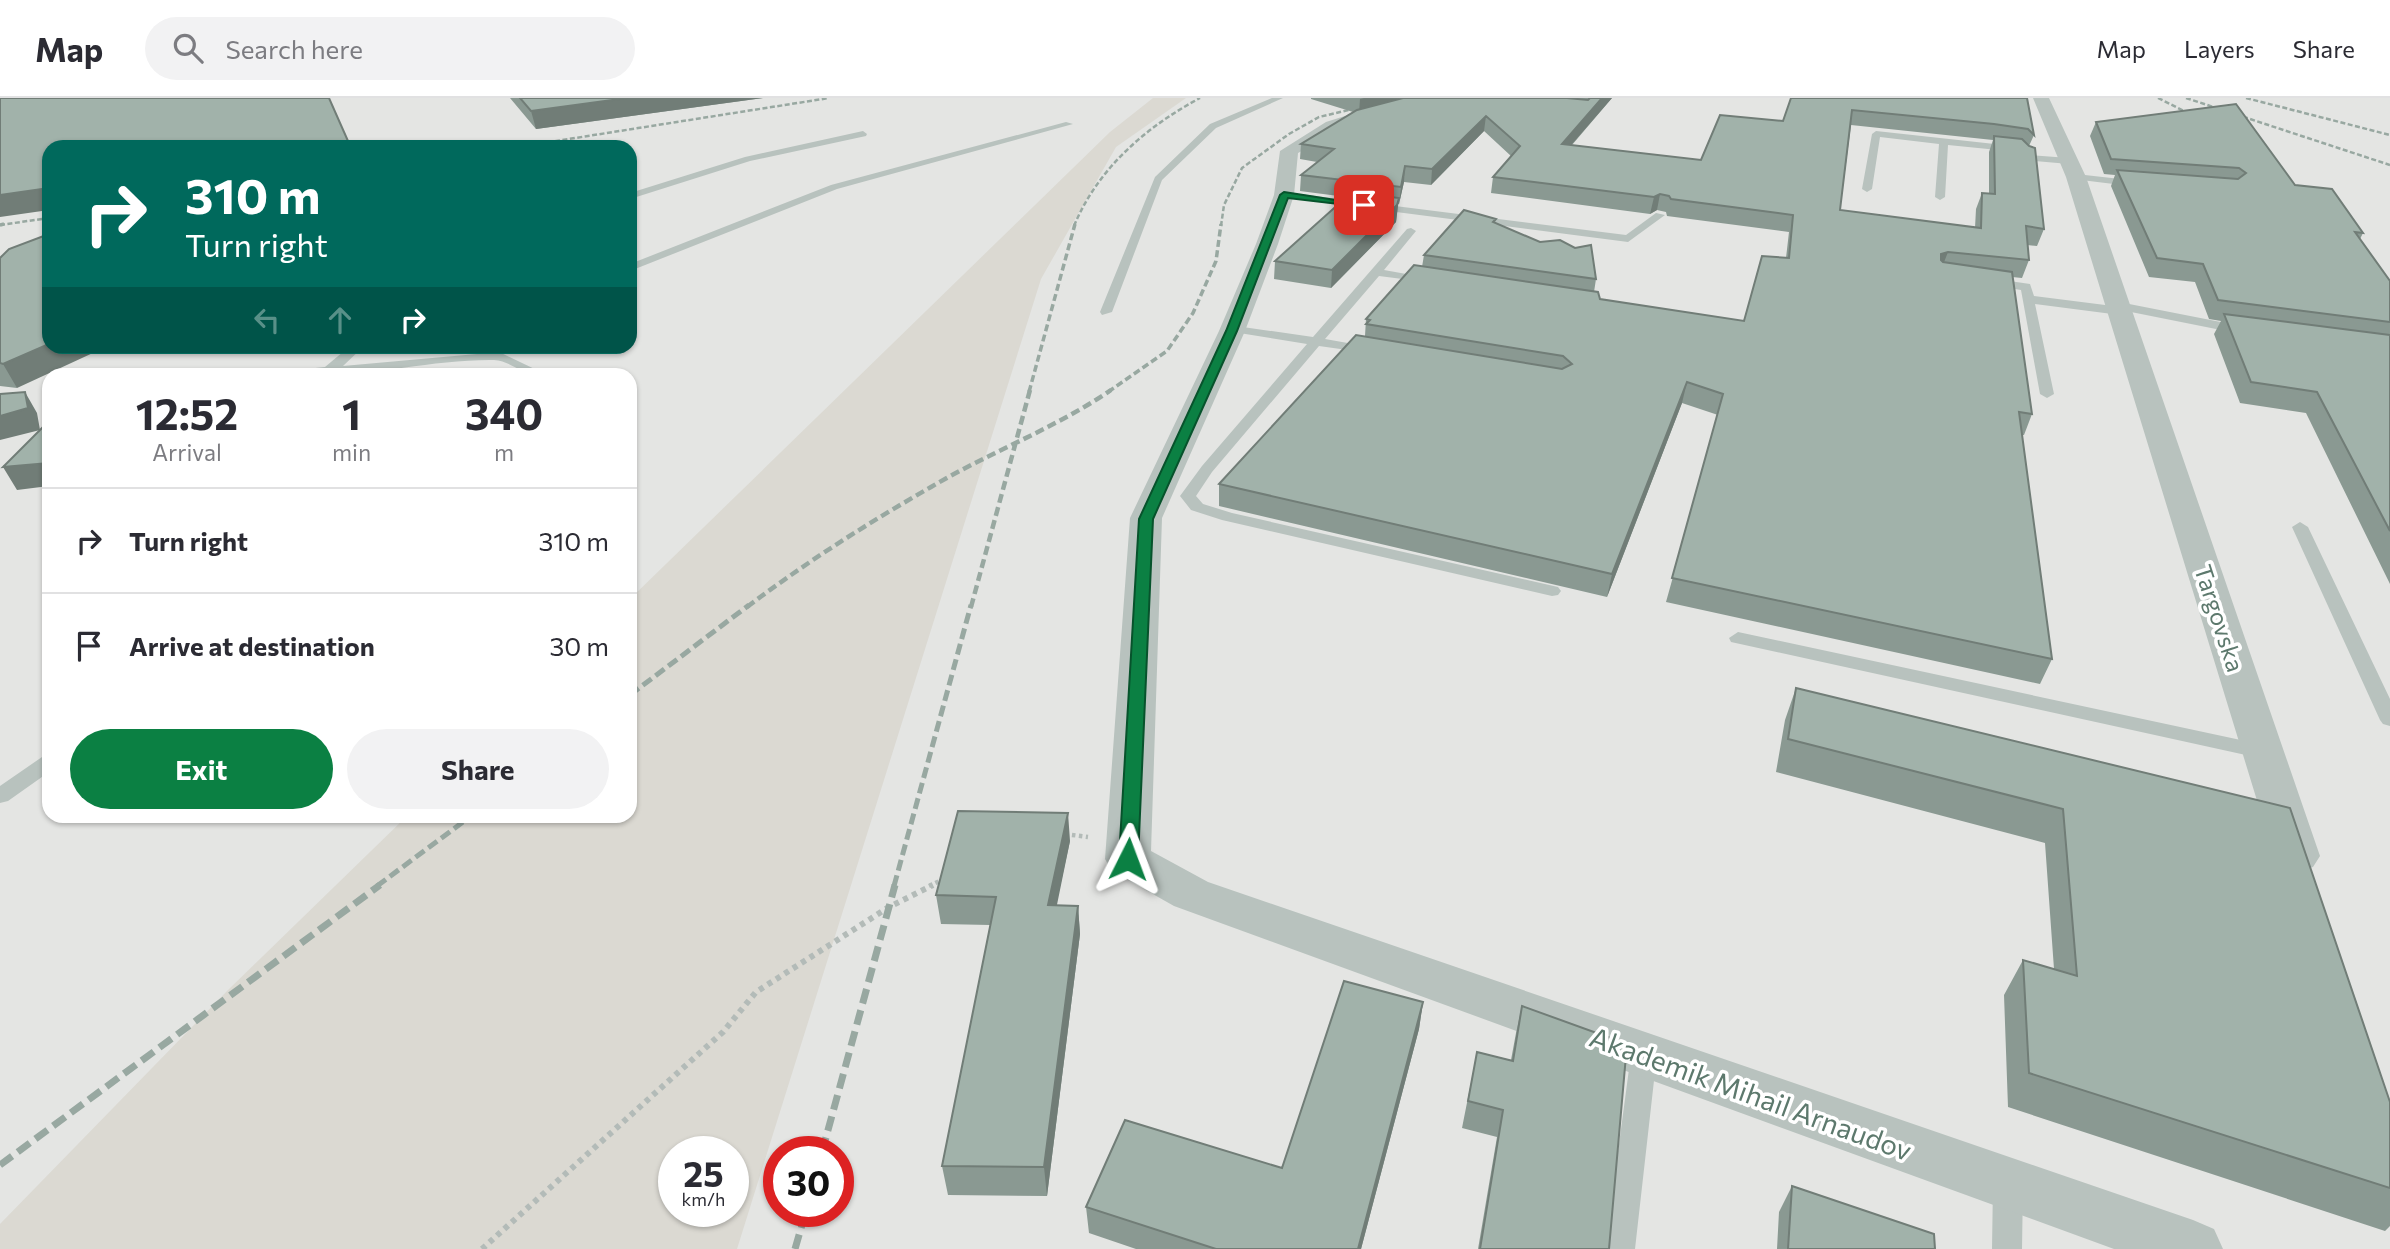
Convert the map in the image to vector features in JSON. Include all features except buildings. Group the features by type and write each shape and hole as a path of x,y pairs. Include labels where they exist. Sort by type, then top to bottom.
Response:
{"street":[{"name":"Targovska","path":"2041,98 2073,169 2306,882"},
{"path":"1129,843 1146,519 1233,328 1284,195 1289,151 1332,126 1353,119"},
{"name":"Akademik Mihail Arnaudov","path":"1129,843 1128,859 1191,894 2193,1249"}],"lane":[{"path":"1106,312 1158,179 1213,126 1279,98"},
{"path":"637,265 834,187 1069,124"},
{"path":"637,194 748,159 863,134"},
{"path":"1867,189 1876,134 2022,150 2025,157 2154,185"},
{"path":"1940,197 1944,141"},
{"path":"1284,195 1628,239 1660,215"},
{"path":"1411,231 1207,469 1188,496 1197,507 1228,517 1552,591"},
{"path":"1376,272 1444,283"},
{"path":"1978,281 2026,287 2047,394"},
{"path":"2028,299 2120,309 2260,333"},
{"path":"1233,328 1384,353"},
{"path":"332,368 349,354"},
{"path":"366,368 479,354"},
{"path":"508,354 529,368"},
{"path":"2300,527 2390,720"},
{"path":"1738,638 2264,752"},
{"path":"0,796 42,767"},
{"path":"1620,1249 1644,1054"},
{"path":"2007,1249 2008,1184"}],"path":[{"path":"1059,833 1129,843"},
{"path":"482,1249 723,1032 756,992 889,907 941,882 947,869"}],"shaded area":[{"path":"0,98 2390,98 2390,1249 0,1249"},
{"path":"1153,98 1186,98 1116,147 1041,279 772,1136 763,1136 763,1166 749,1211 749,1136 658,1136 658,1227 744,1227 737,1249 0,1249 0,1224 228,990 400,823 637,823 637,592 1110,132"}],"railway":[{"path":"562,140 829,98"},
{"path":"1074,226 1096,186 1126,151 1161,122 1200,98"},
{"path":"1221,226 1224,205 1242,168 1289,134 1319,117 1400,98"},
{"path":"2158,98 2196,117"},
{"path":"2186,98 2390,165"},
{"path":"2246,98 2390,135"},
{"path":"4,224 0,225 42,219"},
{"path":"1029,392 1075,224"},
{"path":"1110,391 1167,351 1193,313 1216,261 1221,224"},
{"path":"1016,443 1030,390"},
{"path":"1016,443 1067,417 1110,391"},
{"path":"747,607 860,529 953,474 1016,443"},
{"path":"971,607 1016,443"},
{"path":"637,690 749,605"},
{"path":"894,886 971,605"},
{"path":"377,886 462,823"},
{"path":"0,1165 380,885"},
{"path":"826,1136 895,885"},
{"path":"795,1249 801,1227"}],"route":[{"path":"1128,859 1146,519 1232,331 1268,244 1284,195 1364,205"}]}
